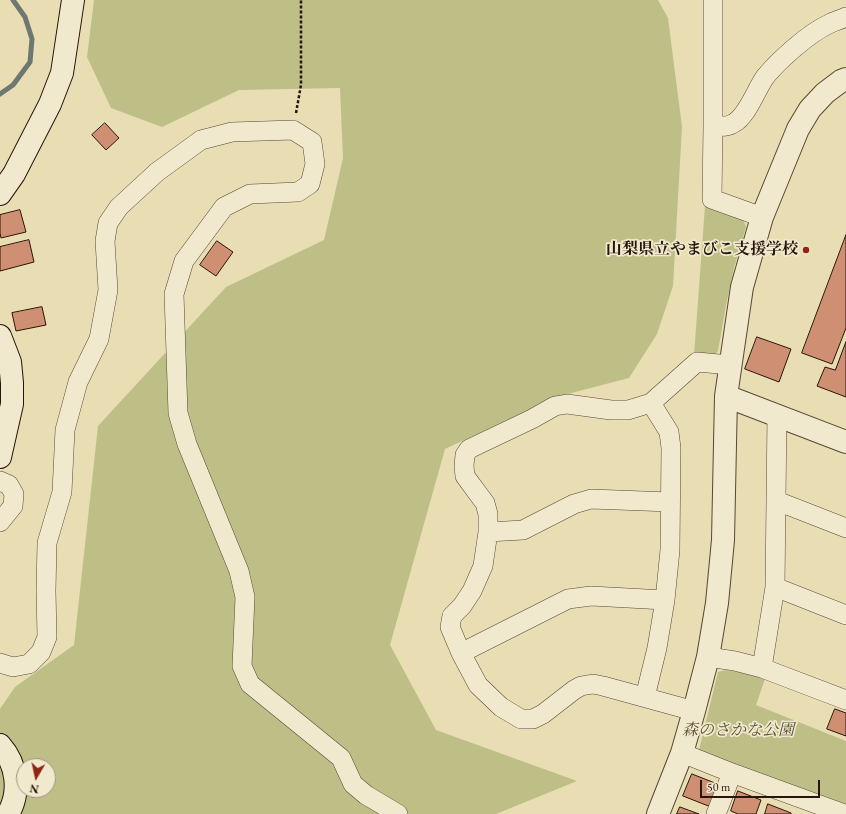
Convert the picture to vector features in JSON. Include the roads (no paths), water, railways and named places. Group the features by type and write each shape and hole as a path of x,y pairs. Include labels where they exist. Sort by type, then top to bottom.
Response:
{"street":[{"path":"0,194 14,174 50,104 62,73 73,0"},
{"path":"713,0 712,199 762,217"},
{"path":"713,126 723,127 734,123 742,116 765,78 779,62 804,40 827,24 846,17"},
{"path":"658,814 682,753 694,711 708,658 717,603 723,540 726,396 742,287 762,217 798,129 810,110 825,94 841,81 846,79"},
{"path":"0,663 13,668 29,664 41,652 47,637 47,543 62,492 65,430 78,382 99,339 108,290 105,241 108,223 119,207 157,172 201,140 232,132 293,130 312,142 315,164 310,184 298,192 250,194 224,208 184,261 174,294 178,413 187,444 239,570 245,597 242,666 250,684 341,758 353,784 366,795 398,814"},
{"path":"0,336 10,362 12,383 12,404 0,457"},
{"path":"694,711 593,684 581,686 574,690 543,714 533,719 521,719 501,707 478,685 461,653 450,626 452,616 462,606 472,591 483,566 488,532 488,514 485,503 465,476 465,455 469,450 555,406 567,404 611,410 628,410 651,403 697,362 730,365"},
{"path":"726,396 846,442"},
{"path":"645,697 665,600 670,550 671,448 669,432 651,403"},
{"path":"762,668 775,587 777,415"},
{"path":"0,481 9,485 14,494 13,506 0,522"},
{"path":"488,532 523,530 574,504 591,499 670,502"},
{"path":"777,502 846,528"},
{"path":"775,587 846,614"},
{"path":"461,653 568,599 591,596 665,600"},
{"path":"708,658 735,661 762,668 846,700"},
{"path":"0,746 11,762 16,775 16,790 12,808 8,814"},
{"path":"682,753 844,814"},
{"path":"716,814 732,773"}],"waterway":[{"path":"0,94 13,85 30,62 32,39 25,17 13,0"}],"place":[{"name":"山梨県立やまびこ支援学校","path":"806,250"}],"park label":[{"name":"森のさかな公園","path":"738,731"}]}
